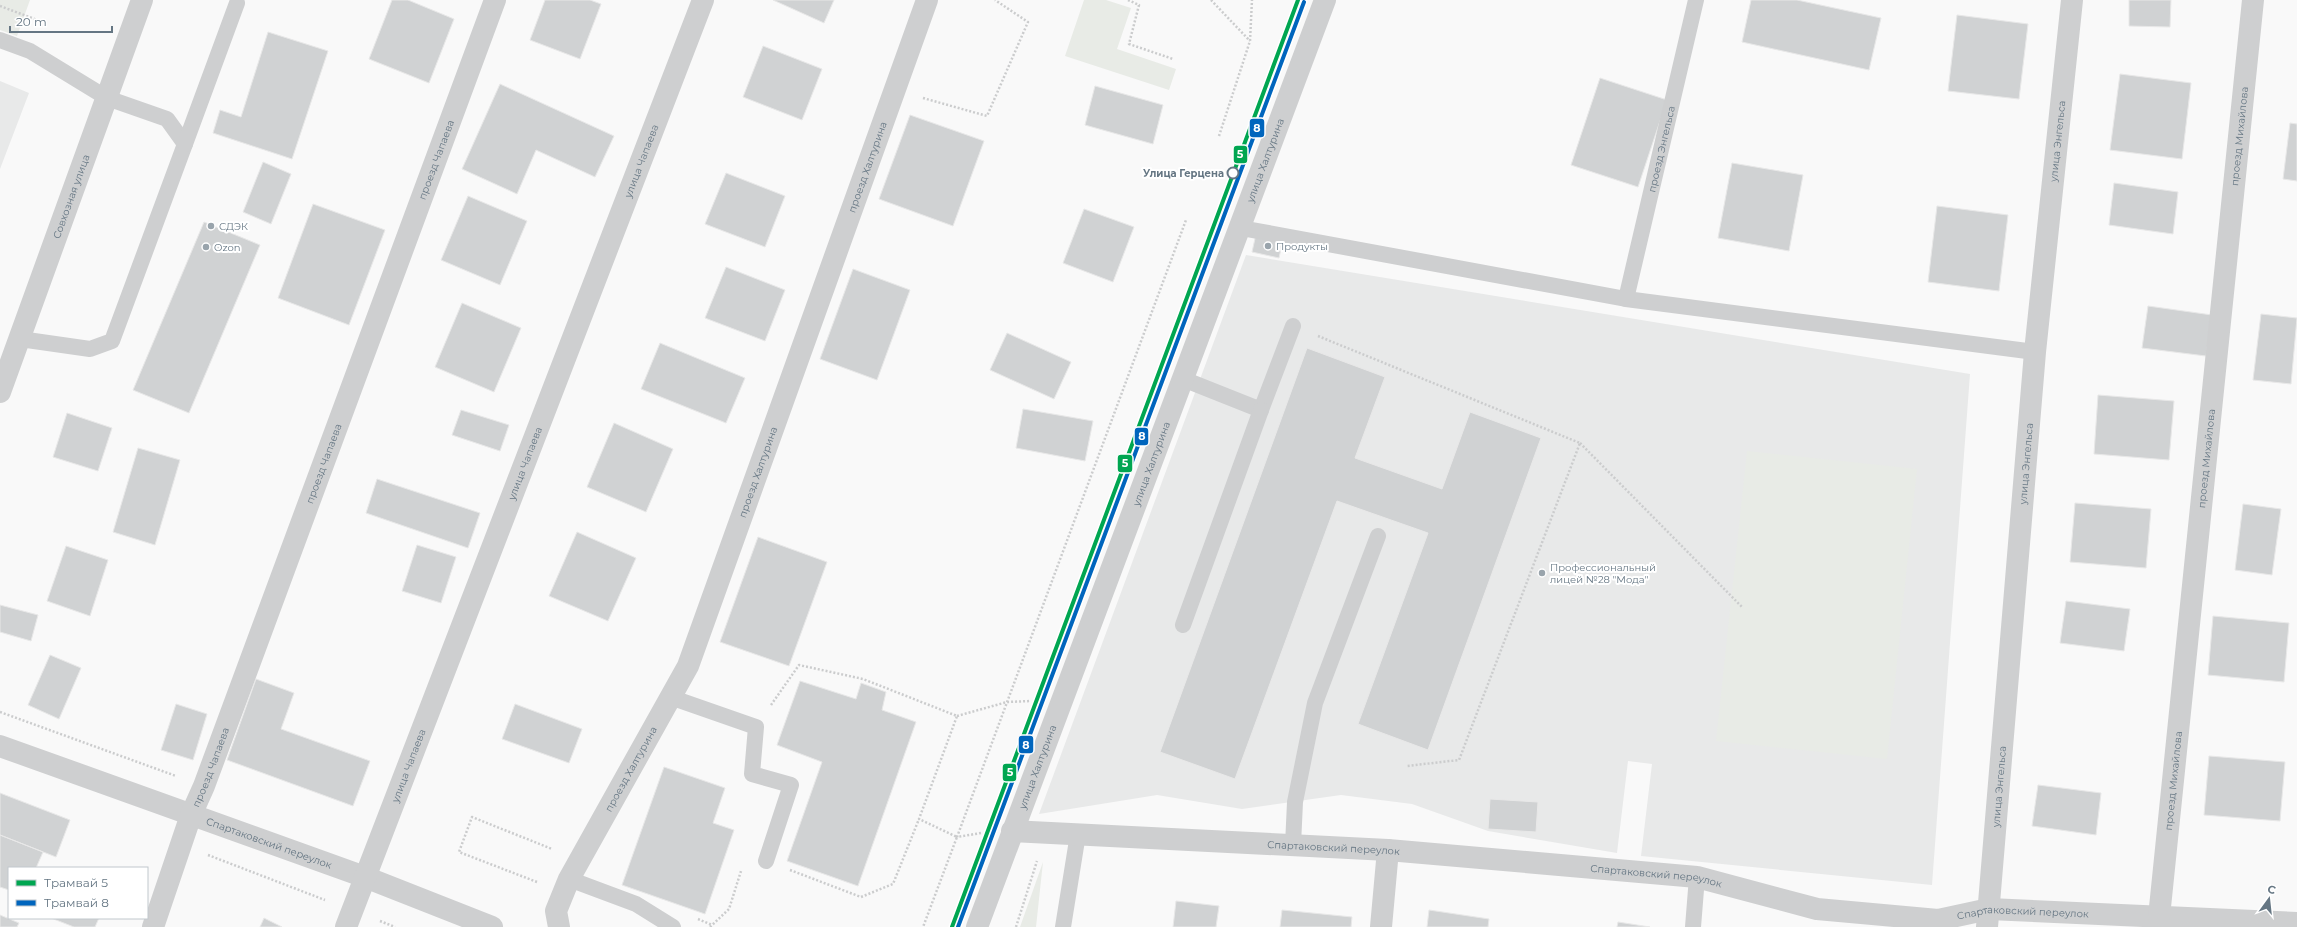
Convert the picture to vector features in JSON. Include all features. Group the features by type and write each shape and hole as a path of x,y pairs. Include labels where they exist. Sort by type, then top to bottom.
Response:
{"street":[{"name":"Совхозная улица","path":"0,392 142,0"},
{"name":"проезд Чапаева","path":"153,927 191,814 204,786 495,0"},
{"name":"улица Чапаева","path":"346,927 704,0"},
{"name":"проезд Халтурина","path":"559,927 556,911 570,879 688,666 927,0"},
{"name":"улица Халтурина","path":"977,927 1241,228 1325,0"},
{"name":"улица Энгельса","path":"1988,918 2035,352 2072,0"},
{"name":"проезд Михайлова","path":"2160,917 2253,0"},
{"name":"Спартаковский переулок","path":"0,746 365,877 492,927"},
{"name":"Спартаковский переулок","path":"1012,831 1388,850 1697,876 1817,909 1938,920 1988,918 2160,917 2297,923"},
{"path":"1380,927 1388,850"}],"lane":[{"name":"проезд Энгельса","path":"1626,298 1696,0"},
{"path":"20,338 90,349 112,341 237,3"},
{"path":"0,40 30,51 107,98 167,119 185,144"},
{"path":"1241,228 1626,298 2035,352"},
{"path":"1183,625 1260,410 1294,326"},
{"path":"1183,380 1260,410"},
{"path":"1293,845 1295,802 1315,703 1378,536"},
{"path":"670,698 756,727 752,774 791,786 766,861"},
{"path":"1062,927 1078,834"},
{"path":"1693,927 1697,876"},
{"path":"570,879 636,904 673,927"}],"path":[{"path":"895,89 987,116 1028,22 995,0"},
{"path":"1128,0 1139,5 1128,44 1173,59"},
{"path":"1211,0 1250,41"},
{"path":"1219,136 1250,41 1252,0"},
{"path":"0,6 40,21"},
{"path":"923,927 1186,220"},
{"path":"1294,326 1580,443 1743,608"},
{"path":"1407,766 1459,760 1580,443"},
{"path":"756,727 799,665 863,679 956,716 1007,702 1062,700"},
{"path":"766,861 861,897 893,884 919,819 956,716"},
{"path":"559,852 472,817 459,852 546,886 570,879"},
{"path":"919,819 957,838"},
{"path":"1016,927 1046,832"},
{"path":"690,916 712,925"}],"shaded area":[{"path":"0,0 30,0 17,36 0,30"},
{"path":"1084,0 1106,0 1131,8 1117,49 1176,69 1169,90 1065,56"},
{"path":"0,81 29,93 0,169"},
{"name":"Профессиональный лицей №28 \"Мода\"","path":"1246,255 1970,374 1932,885 1641,856 1652,764 1628,761 1617,853 1488,831 1412,804 1341,795 1242,809 1157,795 1039,814"},
{"path":"1747,451 1917,469 1887,759 1716,741"},
{"path":"1043,862 1036,927 1020,927"}],"building":[{"path":"392,0 408,0 454,19 429,83 369,59"},
{"path":"545,0 590,0 601,4 580,59 530,40"},
{"path":"773,0 834,0 824,23"},
{"path":"1751,0 1797,0 1881,18 1869,70 1742,42"},
{"path":"2129,0 2171,0 2170,27 2129,26"},
{"path":"1957,15 2028,24 2019,99 1948,91"},
{"path":"268,32 328,51 292,159 213,133 220,110 241,117"},
{"path":"763,46 822,69 802,120 743,97"},
{"path":"2120,74 2191,83 2182,159 2110,150"},
{"path":"1600,78 1667,100 1638,187 1571,165"},
{"path":"500,84 614,136 595,177 536,150 517,194 462,169"},
{"path":"1095,86 1163,105 1153,144 1085,125"},
{"path":"910,115 984,141 953,226 879,199"},
{"path":"2290,123 2297,124 2297,181 2283,179"},
{"path":"263,162 291,174 271,224 243,212"},
{"path":"1732,163 1803,175 1789,251 1718,238"},
{"path":"726,173 785,196 765,247 705,224"},
{"path":"2114,183 2178,192 2173,234 2109,225"},
{"path":"468,196 527,221 500,285 441,260"},
{"path":"313,204 385,230 349,325 278,298"},
{"path":"1937,206 2008,215 1999,291 1928,282"},
{"path":"1084,209 1134,227 1113,282 1063,263"},
{"path":"204,222 260,245 189,413 133,390"},
{"name":"Продукты","path":"1256,234 1283,240 1279,258 1252,252"},
{"path":"726,267 785,290 765,341 705,318"},
{"path":"853,269 910,290 877,380 820,359"},
{"path":"462,303 521,328 494,392 435,367"},
{"path":"2148,306 2212,315 2206,356 2142,348"},
{"path":"2261,314 2297,318 2291,384 2253,380"},
{"path":"1007,333 1071,362 1054,399 990,370"},
{"path":"660,343 745,378 726,423 641,389"},
{"path":"1307,348 1385,377 1355,458 1442,489 1470,412 1541,438 1428,750 1358,724 1428,533 1337,501 1235,779 1160,752"},
{"path":"2098,395 2174,401 2169,460 2094,454"},
{"path":"1023,409 1093,421 1085,461 1016,448"},
{"path":"461,410 509,425 500,451 452,435"},
{"path":"67,413 112,428 98,471 53,457"},
{"path":"614,423 673,449 646,512 587,487"},
{"path":"138,448 180,460 155,545 113,532"},
{"path":"377,479 480,513 468,548 366,513"},
{"path":"2075,503 2151,509 2146,568 2070,562"},
{"path":"2243,504 2281,509 2272,575 2235,570"},
{"path":"577,532 636,558 608,621 549,596"},
{"path":"758,537 827,562 789,666 720,642"},
{"path":"417,545 456,557 441,603 402,591"},
{"path":"66,546 108,560 90,616 47,601"},
{"path":"2066,601 2130,609 2124,651 2060,643"},
{"path":"0,605 38,615 31,641 0,632"},
{"path":"2213,616 2289,623 2284,682 2208,675"},
{"path":"50,655 81,668 59,719 28,705"},
{"path":"256,679 294,693 281,729 370,761 353,806 227,760"},
{"path":"800,681 856,699 861,683 886,692 882,710 916,722 858,886 787,861 822,762 777,745"},
{"path":"176,704 207,714 193,760 161,750"},
{"path":"515,704 582,729 569,763 502,739"},
{"path":"2209,756 2285,762 2280,821 2204,815"},
{"path":"664,767 725,788 713,823 734,830 705,914 622,885"},
{"path":"2038,785 2101,793 2096,835 2032,826"},
{"path":"0,793 70,820 56,857 0,835"},
{"path":"1490,799 1538,802 1536,832 1488,829"},
{"path":"0,835 43,852 36,867 8,867 8,890 0,887"},
{"path":"1176,901 1219,906 1216,927 1173,927"},
{"path":"1282,910 1352,917 1351,927 1280,927"},
{"path":"1429,910 1489,919 1488,927 1427,927"},
{"path":"0,915 19,923 17,927 0,927"},
{"path":"264,918 282,927 260,927"},
{"path":"54,919 99,919 95,927 74,927"},
{"path":"1618,922 1650,927 1617,927"}],"tram line":[{"name":"5","path":"952,927 1298,0"},
{"name":"8","path":"958,927 1304,2"}],"place":[{"name":"Улица Герцена","path":"1233,173"},
{"name":"СДЭК","path":"211,226"},
{"name":"Продукты","path":"1268,246"},
{"name":"Ozon","path":"206,247"},
{"name":"Профессиональный лицей №28 \"Мода\"","path":"1542,573"}]}
